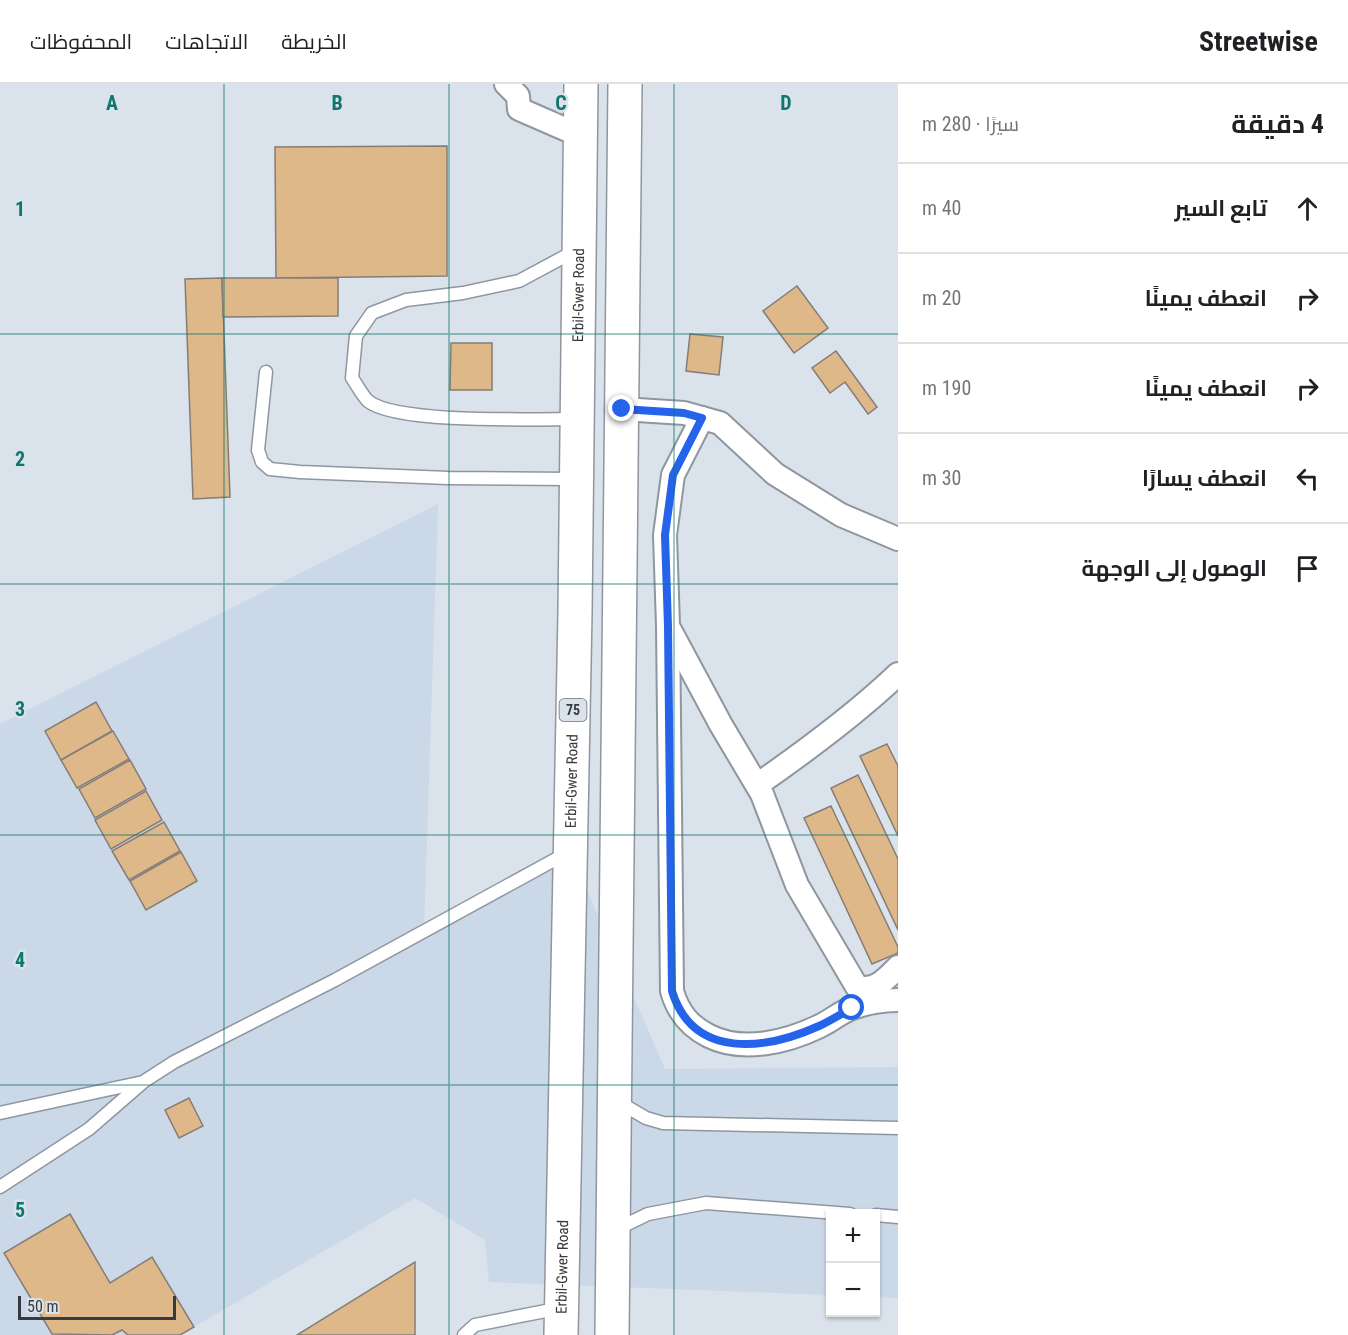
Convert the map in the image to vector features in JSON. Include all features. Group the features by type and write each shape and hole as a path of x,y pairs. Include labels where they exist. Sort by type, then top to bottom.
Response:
{"highway":[{"name":"Erbil-Gwer Road","path":"562,1321 581,84"},
{"path":"612,1335 625,84"}],"street":[{"path":"506,84 518,96 519,109 581,136"},
{"path":"622,409 684,413 720,423 775,474 841,515 898,539"},
{"path":"702,418 673,475 665,535 672,991 676,1007 697,1030 733,1045 785,1038 811,1029 852,1008 898,1000"},
{"path":"668,626 721,725 757,785 797,885 857,987 866,990 876,986 898,967"},
{"path":"757,785 806,751 898,674"}],"lane":[{"path":"577,419 481,419 399,413 369,401 352,378 356,336 372,313 406,300 463,293 519,281 579,249"},
{"path":"266,372 258,450 262,462 270,469 448,478 576,478"},
{"path":"0,1187 89,1129 143,1082 174,1062 335,980 570,851"},
{"path":"0,1113 143,1082"},
{"path":"615,1100 646,1118 663,1123 898,1128"},
{"path":"613,1231 648,1214 706,1203 826,1212"},
{"path":"880,1215 898,1217"},
{"path":"464,1335 475,1325 562,1321"}],"shaded area":[{"path":"438,504 424,931 570,851 665,1069 898,1067 898,1298 880,1297 880,1209 826,1209 826,1295 489,1282 485,1240 415,1198 180,1335 0,1335 0,724"}],"building":[{"path":"447,146 447,276 276,278 275,147"},
{"path":"222,278 230,497 193,499 185,279"},
{"path":"222,278 338,278 338,316 223,317"},
{"path":"797,286 828,328 794,353 763,311"},
{"path":"690,334 723,337 719,375 686,371"},
{"path":"451,343 492,343 492,390 450,390"},
{"path":"836,351 877,407 868,414 845,382 830,393 812,368"},
{"path":"96,702 112,731 61,760 45,731"},
{"path":"113,731 129,759 77,788 61,760"},
{"path":"887,744 898,766 898,836 860,756"},
{"path":"130,760 146,789 95,818 79,789"},
{"path":"858,775 898,859 898,930 831,788"},
{"path":"146,791 162,820 111,849 95,820"},
{"path":"831,806 898,947 898,953 872,964 804,818"},
{"path":"164,822 180,851 129,880 112,851"},
{"path":"181,852 197,881 146,910 130,881"},
{"path":"189,1098 203,1126 179,1138 165,1110"},
{"path":"70,1214 110,1283 152,1257 194,1327 180,1335 128,1335 122,1330 112,1335 52,1334 4,1253"},
{"path":"415,1262 415,1335 297,1335"}],"route":[{"path":"622,409 684,413 702,418 673,475 665,535 672,991 676,1007 697,1030 733,1045 759,1044 785,1038 820,1026 852,1008"}]}
